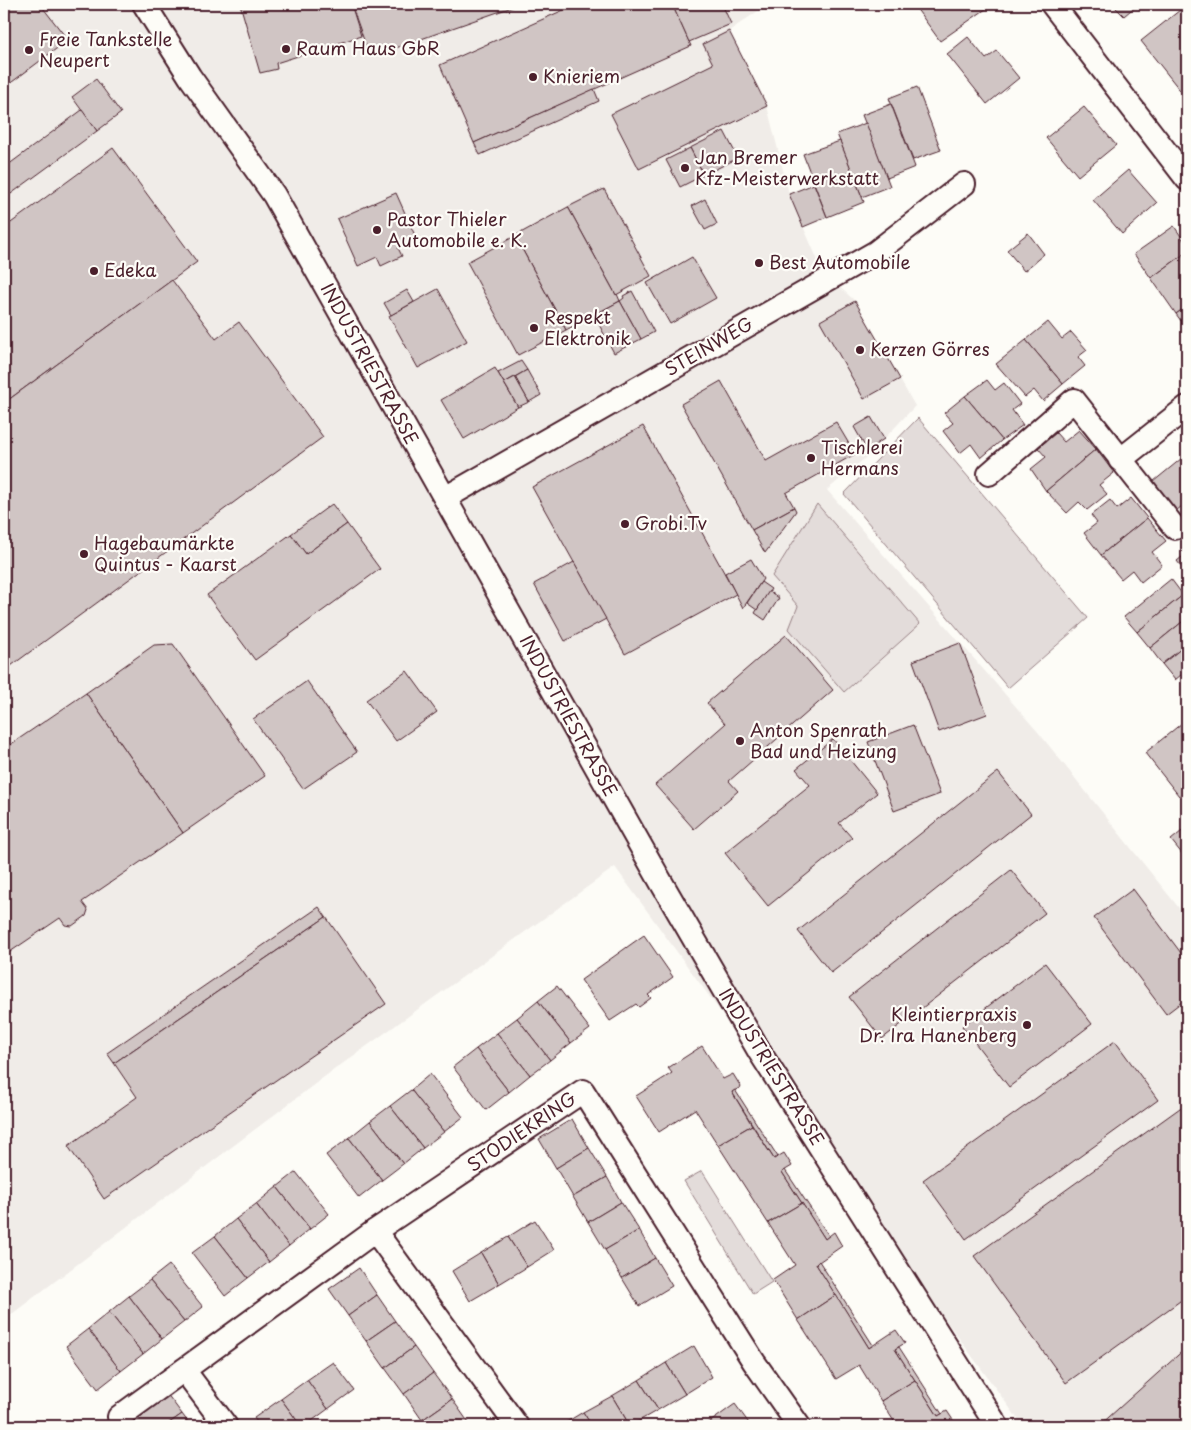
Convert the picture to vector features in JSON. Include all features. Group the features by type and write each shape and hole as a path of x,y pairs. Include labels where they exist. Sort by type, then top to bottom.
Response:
{"street":[{"name":"INDUSTRIESTRASSE","path":"144,4 190,77 274,195 656,874 759,1051 997,1426"},
{"path":"1052,4 1187,179"},
{"name":"STEINWEG","path":"445,498 876,252 964,184"},
{"path":"989,474 1074,400 1175,528"},
{"path":"1120,460 1187,407"},
{"name":"STODIEKRING","path":"119,1417 293,1288 583,1091 754,1362 799,1426"},
{"path":"375,1231 517,1426"},
{"path":"184,1370 226,1426"}],"shaded area":[{"path":"4,4 768,4 729,31 767,106 789,194 823,272 855,301 915,406 869,455 827,490 1038,732 1187,918 1187,1426 1023,1426 615,867 324,1077 4,1320"},
{"path":"918,418 1088,618 1008,688 844,494"},
{"path":"817,504 920,624 844,692 789,629 798,606 772,576"},
{"path":"702,1171 772,1282 753,1294 684,1181"}],"building":[{"name":"Freie Tankstelle Neupert","path":"4,4 40,4 68,40 4,88"},
{"name":"Raum Haus GbR","path":"240,4 351,4 361,36 276,63 277,69 260,73"},
{"path":"351,4 514,4 515,6 370,57"},
{"name":"Knieriem","path":"577,4 672,4 691,46 474,143 440,65"},
{"path":"672,4 722,4 731,24 689,42"},
{"path":"922,4 993,4 940,41 916,8"},
{"path":"1112,4 1138,4 1124,16"},
{"path":"1180,10 1187,18 1187,91 1183,94 1141,41"},
{"path":"729,31 767,106 639,169 611,114 713,64 703,44"},
{"path":"968,37 986,59 997,51 1019,78 987,104 947,54"},
{"path":"96,79 121,113 97,131 72,97"},
{"path":"917,87 941,150 913,160 889,98"},
{"path":"594,89 599,101 480,155 474,143"},
{"path":"891,104 915,167 887,178 862,115"},
{"path":"1084,107 1116,145 1078,176 1046,138"},
{"path":"82,110 97,131 4,199 4,168"},
{"path":"866,123 890,186 862,197 837,134"},
{"path":"724,131 738,158 704,175 690,148"},
{"path":"840,141 864,202 827,217 803,154"},
{"name":"Edeka","path":"113,148 197,262 4,403 4,228"},
{"name":"Jan Bremer Kfz-Meisterwerkstatt","path":"690,148 704,175 680,187 666,160"},
{"path":"1128,170 1157,203 1122,234 1093,200"},
{"path":"814,184 827,217 803,227 789,194"},
{"path":"604,189 651,276 616,295 568,207"},
{"name":"Pastor Thieler Automobile e. K.","path":"396,193 417,240 398,248 402,256 381,266 377,257 358,266 337,219"},
{"path":"705,199 717,224 705,230 692,206"},
{"path":"568,207 620,301 566,330 515,236"},
{"path":"1174,226 1187,245 1187,252 1151,278 1134,254"},
{"path":"1028,233 1044,254 1024,271 1007,250"},
{"path":"515,236 566,330 518,355 467,262"},
{"path":"1187,252 1187,306 1176,314 1151,278"},
{"path":"692,257 716,298 670,324 647,283"},
{"name":"Hagebaumärkte Quintus - Kaarst","path":"172,280 216,339 239,322 323,437 4,671 4,403"},
{"path":"438,289 467,341 418,368 389,316"},
{"path":"407,290 414,302 391,315 384,303"},
{"path":"632,291 654,332 641,339 620,301 624,298 623,296"},
{"path":"620,301 641,339 614,353 594,315"},
{"name":"Kerzen Görres","path":"855,301 900,379 864,399 820,321"},
{"path":"1187,306 1187,329 1176,314"},
{"path":"1048,322 1062,339 1071,332 1087,350 1078,357 1085,366 1063,384 1026,340"},
{"path":"1026,340 1063,384 1043,401 1034,390 1025,397 996,364"},
{"path":"521,361 527,370 504,383 498,373"},
{"path":"495,368 518,407 464,439 441,400"},
{"path":"527,370 541,395 529,402 515,377"},
{"path":"515,377 529,402 518,407 504,383"},
{"path":"987,380 995,390 1004,383 1020,404 1012,410 1023,425 1002,440 965,396"},
{"name":"Tischlerei Hermans","path":"721,381 766,461 836,422 855,454 786,493 794,507 752,530 681,404"},
{"path":"965,396 1002,440 981,458 971,444 960,453 943,431 953,423 944,413"},
{"path":"871,417 884,439 867,450 854,427"},
{"name":"Grobi.Tv","path":"643,426 736,594 625,654 532,487"},
{"path":"1079,430 1096,449 1046,491 1031,469 1046,457 1038,448 1056,433 1064,442"},
{"path":"1096,449 1114,473 1099,485 1107,494 1087,510 1079,502 1067,513 1046,491"},
{"path":"1187,454 1187,502 1171,515 1148,486"},
{"path":"1131,498 1147,518 1101,555 1084,533 1097,523 1091,515 1110,500 1117,509"},
{"path":"332,504 347,524 306,554 291,534"},
{"path":"794,507 796,511 765,553 752,530"},
{"path":"1147,518 1166,541 1152,552 1162,565 1141,582 1132,570 1121,579 1101,555"},
{"path":"347,524 380,569 255,660 207,595 291,534 306,554"},
{"path":"1187,553 1187,574 1177,561"},
{"path":"751,559 763,579 743,608 725,573"},
{"path":"574,562 606,619 565,641 534,584"},
{"path":"1171,579 1183,595 1137,632 1124,617"},
{"path":"761,582 771,589 757,610 747,603"},
{"path":"769,591 779,598 765,620 755,613"},
{"path":"1183,595 1187,600 1187,618 1150,648 1137,632"},
{"path":"1187,618 1187,644 1162,664 1150,648"},
{"name":"Anton Spenrath Bad und Heizung","path":"786,635 833,690 729,781 738,791 694,829 655,785 725,724 707,703"},
{"path":"960,643 987,714 939,732 913,661"},
{"path":"173,644 265,776 183,833 86,693 154,645"},
{"path":"1187,644 1187,670 1175,680 1162,664"},
{"path":"407,671 437,712 396,741 366,700"},
{"path":"307,681 357,752 303,789 253,719"},
{"path":"86,693 183,833 82,902 88,910 86,916 72,926 65,925 60,918 4,956 4,749"},
{"path":"1187,719 1187,790 1179,796 1145,753"},
{"path":"913,725 940,794 894,811 868,742"},
{"path":"833,739 877,793 839,823 852,838 768,906 725,853 810,785 796,769"},
{"path":"998,772 1031,814 831,973 798,931"},
{"path":"1187,827 1187,860 1171,840"},
{"path":"1011,870 1045,913 882,1039 849,997"},
{"path":"1133,889 1187,961 1187,998 1166,1014 1094,918"},
{"path":"319,907 326,917 114,1063 107,1053"},
{"path":"326,917 386,1004 104,1199 68,1146 137,1097 114,1063"},
{"path":"644,935 673,977 648,995 651,998 639,1007 636,1004 610,1021 581,980"},
{"name":"Kleintierpraxis Dr. Ira Hanenberg","path":"1045,963 1092,1024 1009,1087 962,1026"},
{"path":"557,986 590,1029 571,1043 538,1001"},
{"path":"538,1001 571,1043 550,1060 517,1018"},
{"path":"517,1018 550,1060 530,1075 497,1033"},
{"path":"497,1033 530,1075 509,1092 476,1049"},
{"path":"1115,1041 1158,1100 966,1239 923,1180"},
{"path":"702,1046 723,1079 733,1074 741,1087 732,1092 752,1125 718,1145 695,1109 659,1132 636,1096 672,1073 668,1068"},
{"path":"476,1049 509,1092 486,1110 453,1067"},
{"path":"430,1074 463,1117 444,1132 411,1090"},
{"path":"411,1090 444,1132 423,1148 390,1106"},
{"path":"735,1090 778,1157 774,1159 732,1092"},
{"path":"1187,1103 1187,1296 1066,1383 974,1256"},
{"path":"390,1106 423,1148 403,1164 370,1121"},
{"path":"572,1119 589,1148 556,1168 539,1139"},
{"path":"370,1121 403,1164 382,1180 349,1138"},
{"path":"752,1125 774,1159 784,1153 792,1166 782,1172 802,1203 768,1223 718,1145"},
{"path":"349,1138 382,1180 359,1198 326,1155"},
{"path":"589,1148 607,1177 573,1197 556,1168"},
{"path":"785,1170 829,1236 825,1239 782,1172"},
{"path":"296,1172 329,1214 310,1229 277,1187"},
{"path":"607,1177 621,1202 588,1222 573,1197"},
{"path":"277,1187 310,1229 289,1246 256,1204"},
{"path":"621,1202 639,1230 605,1250 588,1222"},
{"path":"802,1203 825,1239 834,1232 842,1246 816,1264 836,1295 798,1320 773,1280 795,1265 768,1223"},
{"path":"256,1204 289,1246 269,1262 236,1219"},
{"path":"236,1219 269,1262 248,1278 215,1236"},
{"path":"535,1220 554,1250 527,1267 508,1237"},
{"path":"639,1230 655,1258 622,1278 605,1250"},
{"path":"215,1236 248,1278 225,1296 192,1253"},
{"path":"508,1237 527,1267 499,1284 481,1253"},
{"path":"481,1253 499,1284 470,1301 452,1271"},
{"path":"655,1258 672,1286 639,1306 622,1278"},
{"path":"819,1261 873,1345 869,1348 816,1264"},
{"path":"169,1265 203,1307 184,1322 150,1280"},
{"path":"359,1268 377,1295 348,1316 329,1289"},
{"path":"150,1280 184,1322 162,1339 129,1296"},
{"path":"377,1295 395,1321 366,1341 348,1316"},
{"path":"836,1295 869,1348 896,1330 905,1343 895,1349 915,1380 881,1401 859,1365 836,1379 798,1320"},
{"path":"129,1296 162,1339 143,1354 109,1312"},
{"path":"109,1312 143,1354 121,1371 88,1329"},
{"path":"395,1321 414,1347 385,1368 366,1341"},
{"path":"88,1329 121,1371 98,1389 66,1346"},
{"path":"694,1346 712,1377 685,1394 666,1363"},
{"path":"414,1347 433,1373 404,1394 385,1368"},
{"path":"899,1347 942,1414 938,1416 895,1349"},
{"path":"1187,1347 1187,1426 1099,1426"},
{"path":"333,1362 354,1390 328,1409 307,1380"},
{"path":"666,1363 685,1394 658,1410 639,1380"},
{"path":"433,1373 452,1399 422,1420 404,1394"},
{"path":"307,1380 328,1409 305,1426 301,1426 281,1399"},
{"path":"639,1380 658,1410 630,1426 612,1396"},
{"path":"915,1380 938,1416 947,1411 955,1423 949,1426 897,1426 881,1401"},
{"path":"167,1394 182,1414 165,1426 123,1426"},
{"path":"612,1396 630,1426 592,1426 583,1412"},
{"path":"281,1399 301,1426 260,1426 254,1418"},
{"path":"452,1399 471,1426 427,1426 422,1420"},
{"path":"735,1404 751,1426 706,1425"},
{"path":"583,1412 592,1426 560,1426"},
{"path":"182,1414 191,1426 165,1426"}],"place":[{"name":"Raum Haus GbR","path":"286,49"},
{"name":"Freie Tankstelle Neupert","path":"29,50"},
{"name":"Knieriem","path":"533,77"},
{"name":"Jan Bremer Kfz-Meisterwerkstatt","path":"685,168"},
{"name":"Pastor Thieler Automobile e. K.","path":"377,230"},
{"name":"Best Automobile","path":"759,263"},
{"name":"Edeka","path":"94,271"},
{"name":"Respekt Elektronik","path":"534,328"},
{"name":"Kerzen Görres","path":"860,350"},
{"name":"Tischlerei Hermans","path":"811,458"},
{"name":"Grobi.Tv","path":"625,524"},
{"name":"Hagebaumärkte Quintus - Kaarst","path":"84,554"},
{"name":"Anton Spenrath Bad und Heizung","path":"740,741"},
{"name":"Kleintierpraxis Dr. Ira Hanenberg","path":"1027,1025"}]}
